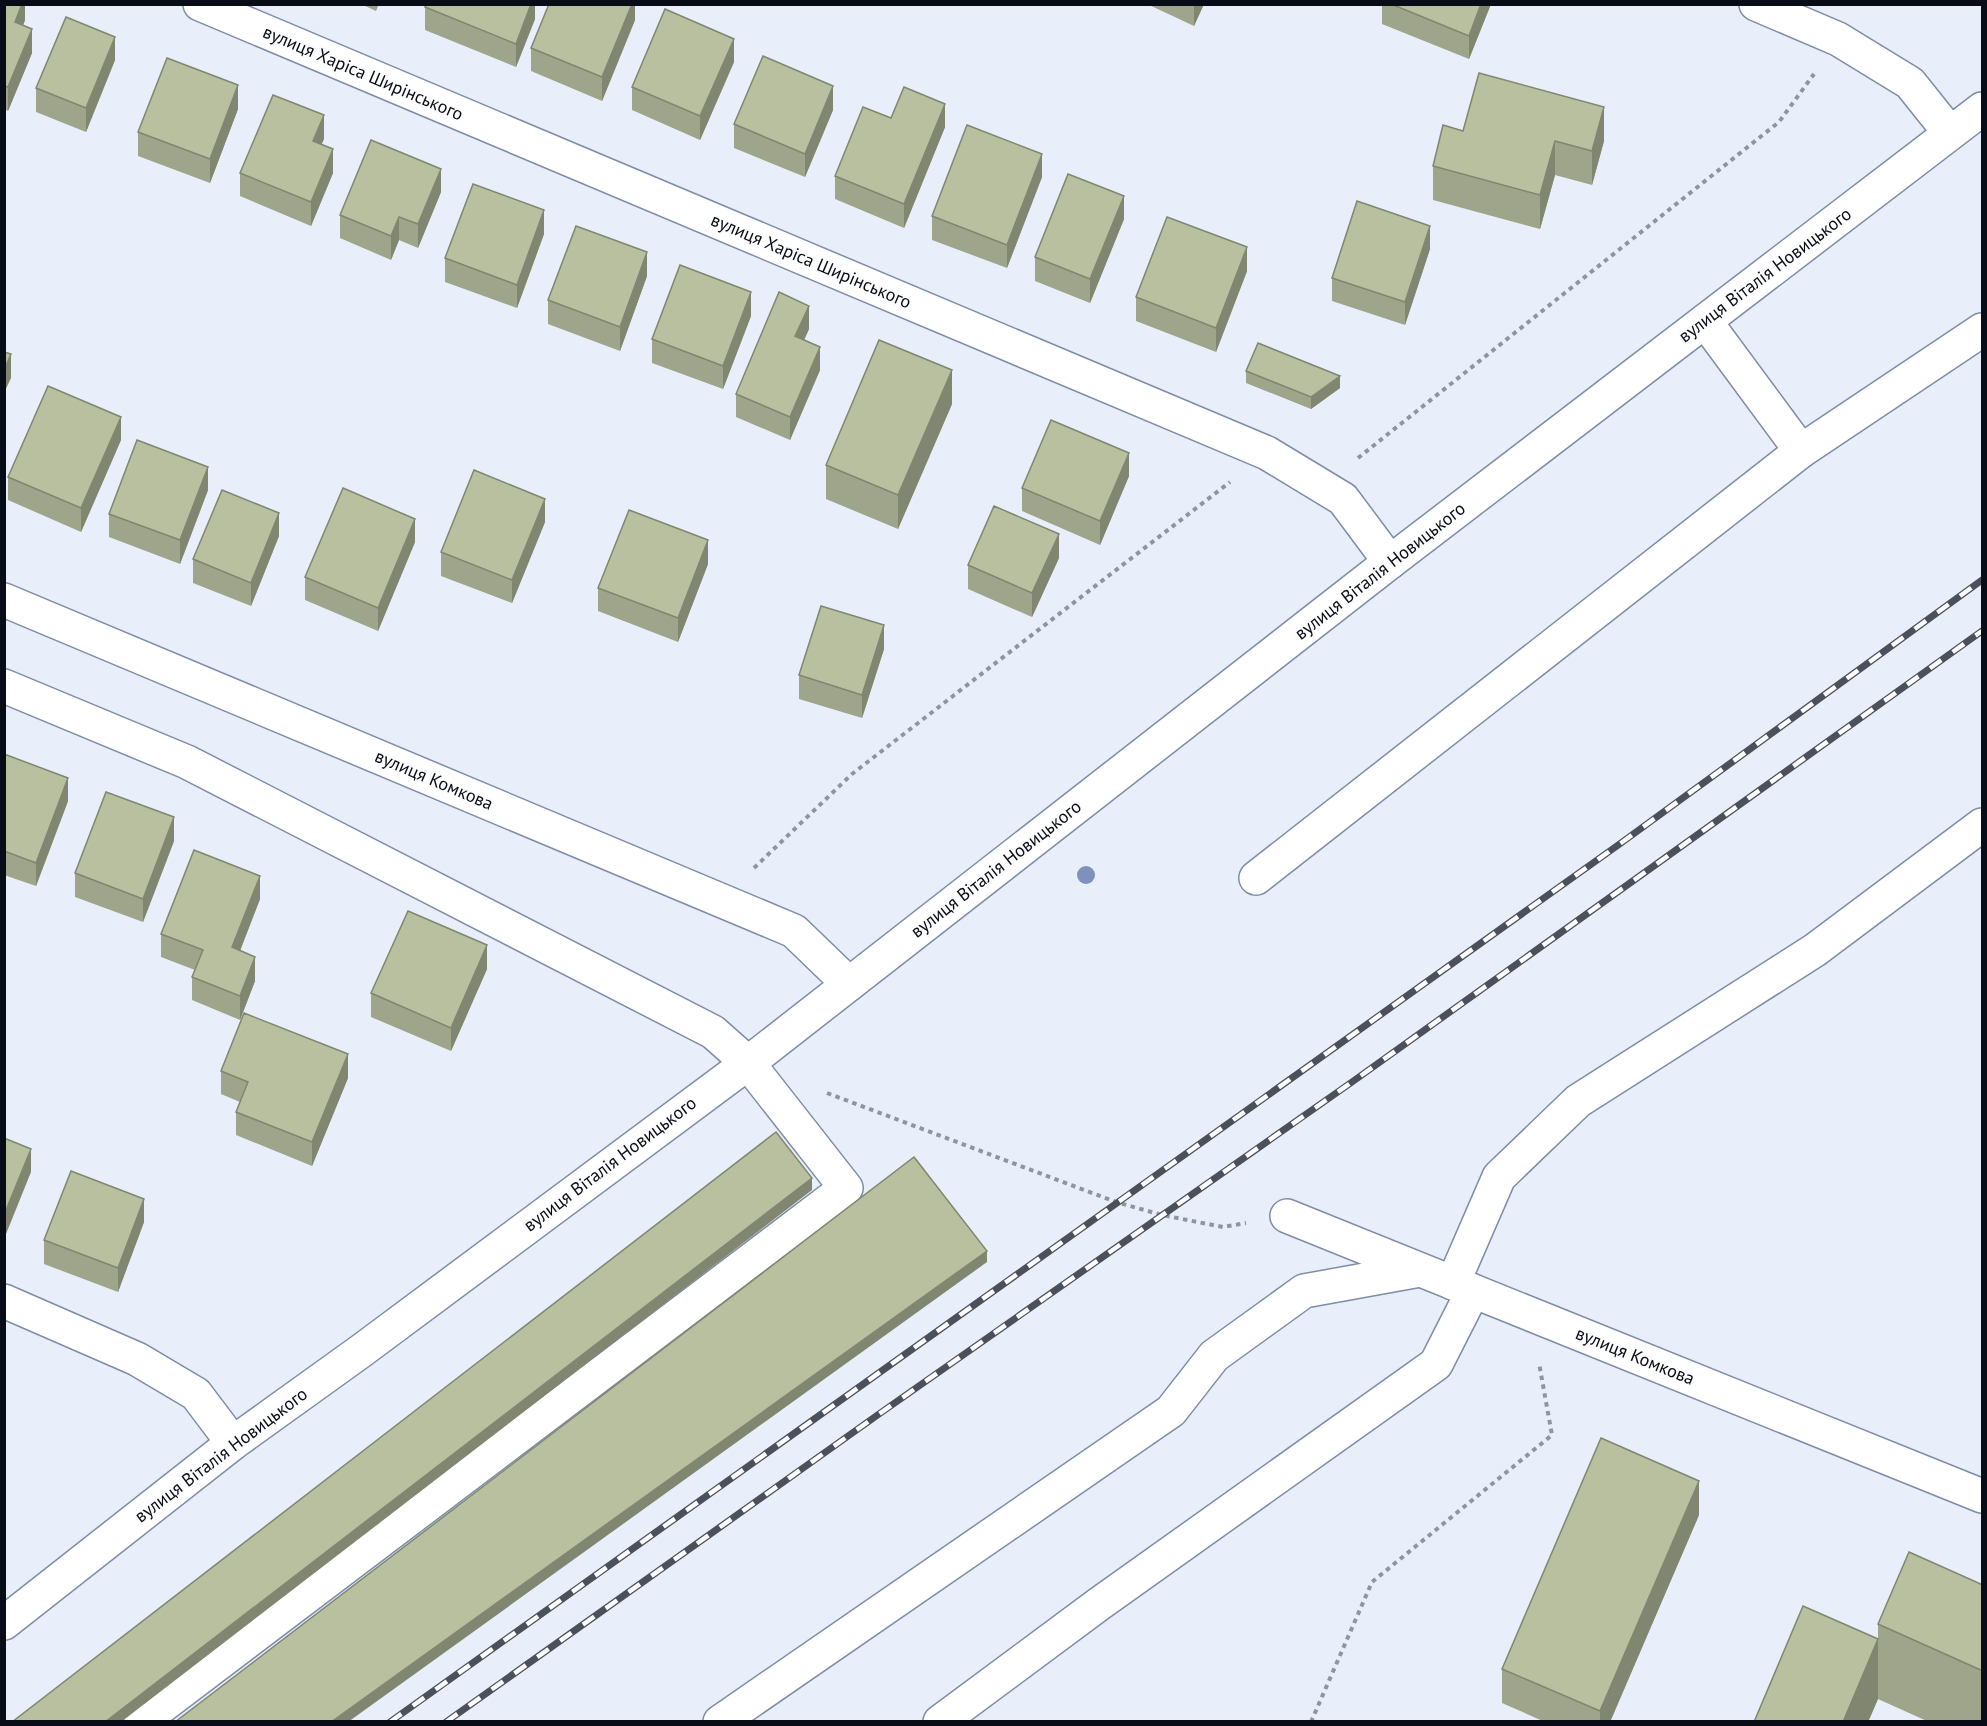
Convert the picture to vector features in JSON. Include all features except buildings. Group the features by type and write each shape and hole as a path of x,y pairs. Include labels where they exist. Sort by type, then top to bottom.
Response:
{"street":[{"name":"вулиця Харіса Ширінського","path":"200,4 1267,453 1343,499 1390,562"},
{"path":"1756,4 1838,39 1910,83 1950,133"},
{"name":"вулиця Віталія Новицького","path":"4,1623 233,1443 361,1351 748,1063 1390,562 1983,109"},
{"path":"1705,321 1801,452"},
{"path":"1256,878 1801,452 1983,330"},
{"name":"вулиця Комкова","path":"4,600 794,931 849,984"},
{"path":"4,686 187,762 713,1032 748,1063 846,1188 141,1722"},
{"path":"940,1722 1099,1604 1437,1364 1499,1177 1578,1101 1815,950 1983,825"},
{"name":"вулиця Комкова","path":"1287,1216 1983,1496"},
{"path":"720,1722 1171,1411 1214,1356 1304,1291 1420,1270"},
{"path":"4,1301 137,1359 196,1394 233,1443"}],"path":[{"path":"1322,486 1779,122 1838,39"},
{"path":"721,900 852,774 1267,453"},
{"path":"826,1092 1116,1202 1150,1212 1223,1227 1287,1216"},
{"path":"1311,1722 1372,1582 1552,1435 1529,1314"}],"railway":[{"path":"390,1722 1621,843 1982,580"},
{"path":"446,1722 1352,1082 1982,631"}]}
